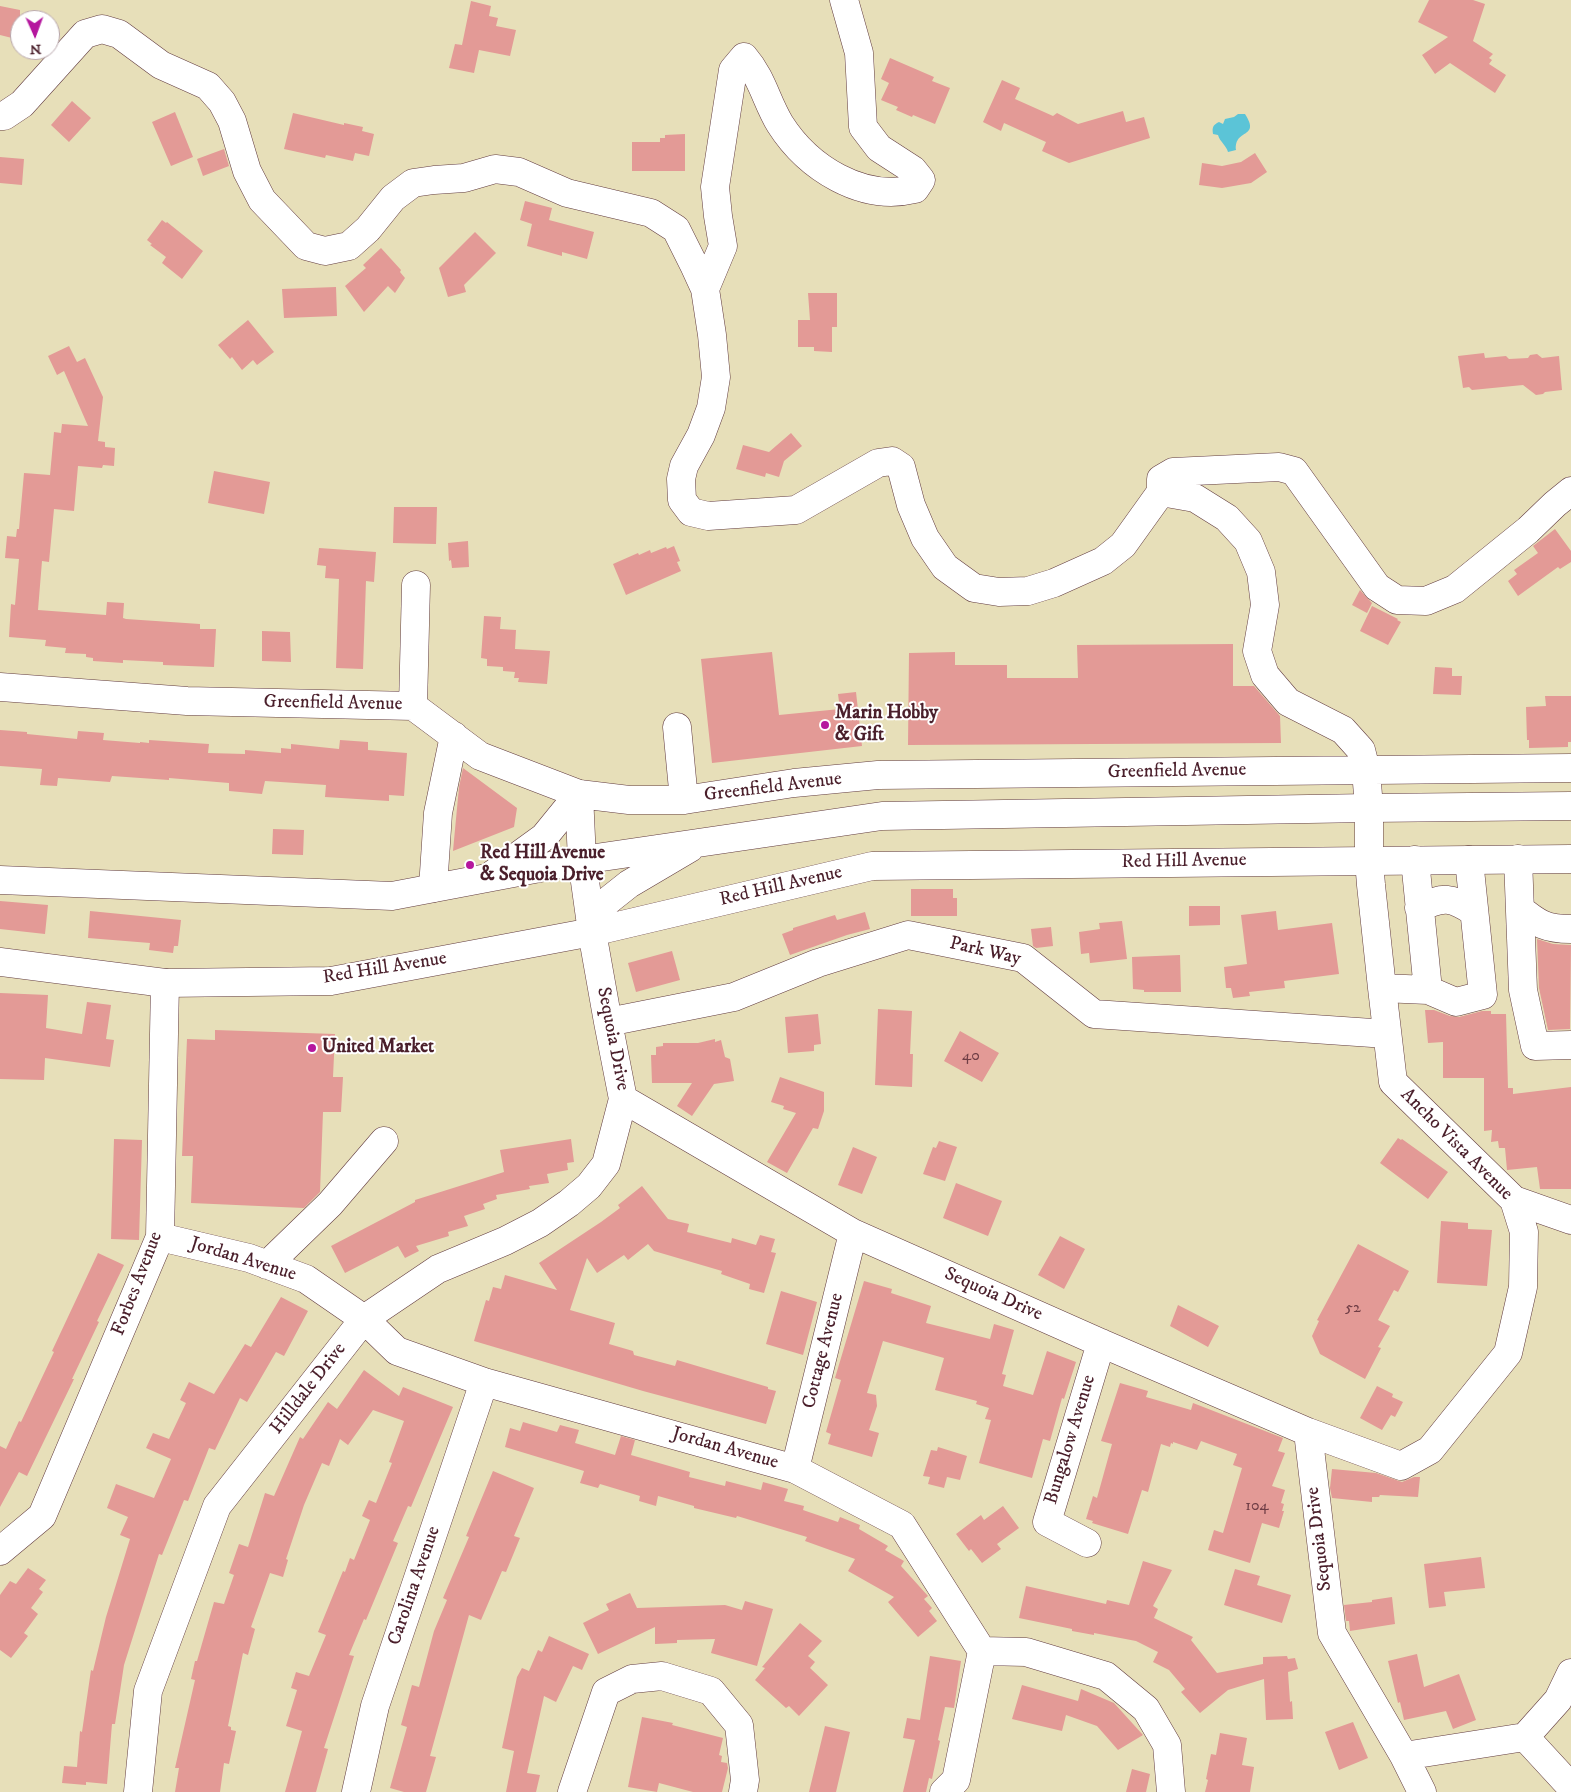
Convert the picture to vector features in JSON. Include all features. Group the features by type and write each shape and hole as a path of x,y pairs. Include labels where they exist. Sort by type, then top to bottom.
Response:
{"street":[{"path":"705,289 723,246 715,187 733,70 744,57 755,70 779,122 796,146 832,175 867,190 899,193 915,189 921,180 913,170 879,148 863,127 859,53 844,0"},
{"path":"0,116 4,116 22,104 85,34 102,30 119,34 161,65 208,86 222,102 232,121 247,171 262,200 306,246 325,250 349,246 368,229 393,198 413,183 464,178 495,169 519,172 567,193 651,213 676,229 705,289 712,335 716,378 711,408 684,466 681,479 682,500 691,512 708,516 796,510 878,463 892,461 901,467 911,505 925,538 945,567 974,588 999,592 1028,591 1054,583 1103,561 1123,545 1161,492 1160,479 1173,472 1279,466 1294,471 1377,588 1397,600 1426,601 1455,589 1528,530 1571,491"},
{"name":"Ancho Vista Avenue","path":"1161,492 1195,498 1227,518 1248,541 1261,572 1265,605 1257,651 1266,675 1288,702 1343,730 1361,750 1366,770 1369,808 1369,860 1387,1034 1394,1082 1514,1200 1524,1232 1523,1287 1508,1354 1430,1450 1401,1466 1308,1432"},
{"path":"413,706 416,585"},
{"name":"Greenfield Avenue","path":"0,687 186,701 413,706 480,756 580,794 629,800 684,800 794,783 878,775 1571,768"},
{"path":"677,727 684,800"},
{"path":"433,888 438,813 454,736"},
{"path":"487,878 544,837 580,794"},
{"name":"Sequoia Drive","path":"580,794 582,860 592,932 623,1099 853,1233 1308,1432 1332,1633 1404,1756 1422,1792"},
{"path":"0,880 392,896 582,860 882,816 1571,806"},
{"path":"592,932 604,903 629,884 699,842"},
{"path":"1518,859 1523,990 1535,1046 1571,1045"},
{"name":"Red Hill Avenue","path":"0,962 165,983 331,981 592,932 872,866 1571,859"},
{"path":"1414,860 1428,990"},
{"path":"1382,988 1428,990 1456,1002 1483,995 1469,860"},
{"path":"1419,908 1436,900 1449,898 1463,904 1474,912"},
{"path":"1520,909 1538,924 1571,930"},
{"name":"Park Way","path":"608,1022 734,997 818,963 908,935 1023,958 1094,1014 1387,1034"},
{"name":"Forbes Avenue","path":"0,1551 42,1516 160,1237 165,983"},
{"name":"Hilldale Drive","path":"138,1792 148,1691 217,1506 364,1318 438,1269 540,1223 569,1203 589,1186 606,1164 623,1099"},
{"path":"258,1262 330,1204 384,1141"},
{"path":"1514,1200 1571,1220"},
{"name":"Cottage Avenue","path":"794,1469 853,1233"},
{"name":"Jordan Avenue","path":"160,1237 258,1262 306,1279 364,1318 396,1351 484,1382 794,1469 902,1525 982,1651"},
{"name":"Bungalow Avenue","path":"1087,1543 1047,1522 1101,1343"},
{"name":"Carolina Avenue","path":"356,1792 375,1706 484,1382"},
{"path":"944,1792 956,1780 982,1651 1026,1652 1106,1676 1146,1709 1167,1745 1171,1792"},
{"path":"1404,1756 1525,1737 1558,1700 1571,1673"},
{"path":"572,1792 606,1692 632,1679 662,1676 711,1691 739,1725 745,1780 743,1792"},
{"path":"1525,1737 1571,1787"}],"water":[{"path":"1238,114 1245,114 1249,122 1249,131 1236,143 1236,150 1228,152 1218,135 1213,134 1213,128 1217,123 1223,124 1225,119"}],"building":[{"path":"1429,0 1473,0 1485,4 1473,41 1493,54 1489,58 1492,60 1489,64 1506,75 1495,93 1450,63 1435,74 1422,55 1448,37 1418,22"},
{"path":"471,1 491,6 489,16 498,18 496,26 516,30 510,56 479,50 474,73 449,68 455,44 462,45"},
{"path":"0,6 20,10 10,10 10,38 0,35"},
{"path":"890,58 934,77 932,81 950,88 935,124 896,110 898,107 881,100 889,83 881,79"},
{"path":"1002,80 1020,88 1015,99 1053,116 1057,113 1078,124 1123,111 1126,122 1144,117 1150,138 1069,163 1042,151 1046,142 1004,123 1001,131 983,122"},
{"path":"72,101 91,118 69,142 51,125"},
{"path":"175,112 193,157 171,166 152,122"},
{"path":"293,113 344,125 344,123 363,127 362,131 374,134 369,156 355,153 353,161 326,155 325,158 284,149"},
{"path":"685,134 685,171 632,171 632,142 660,142 660,138 665,138 665,135"},
{"path":"224,149 229,166 203,176 197,159"},
{"path":"1255,153 1267,172 1251,183 1222,188 1199,185 1202,163 1222,166 1241,162"},
{"path":"0,157 24,159 22,185 0,183"},
{"path":"525,201 552,208 549,220 594,232 587,259 562,252 562,256 527,246 532,224 520,220"},
{"path":"162,220 203,251 182,279 162,263 166,257 150,245 152,244 147,240"},
{"path":"475,232 496,253 464,285 466,292 448,297 439,268"},
{"path":"381,248 401,270 400,272 405,278 395,293 388,286 364,312 345,286 366,268 363,265"},
{"path":"336,287 337,316 284,318 282,289"},
{"path":"808,293 837,293 837,327 832,327 832,352 814,351 814,347 798,347 798,320 810,320"},
{"path":"248,320 274,352 257,365 253,360 242,370 232,357 230,359 218,345"},
{"path":"69,346 77,362 85,358 103,397 98,441 105,442 105,447 115,448 114,466 103,465 102,468 78,466 74,511 54,509 49,562 42,561 38,610 106,615 107,602 124,603 123,618 126,619 200,624 200,629 216,629 214,667 163,665 163,662 123,660 123,663 93,661 93,658 86,657 86,654 65,653 66,648 45,646 46,640 9,637 11,604 15,605 19,559 5,558 7,536 16,537 17,529 19,529 24,473 50,475 54,432 61,433 62,424 88,426 64,371 57,375 48,356"},
{"path":"1484,353 1485,358 1506,356 1509,359 1528,358 1530,355 1537,354 1542,358 1559,356 1562,390 1536,395 1523,385 1472,390 1469,387 1463,388 1458,356"},
{"path":"791,433 802,446 784,461 779,477 766,473 765,477 736,469 743,445 769,452"},
{"path":"214,471 270,482 264,514 208,503"},
{"path":"394,507 437,507 436,544 393,543"},
{"path":"1555,529 1571,551 1571,562 1560,569 1558,567 1518,596 1508,581 1517,574 1514,570 1538,553 1533,546"},
{"path":"468,541 469,567 452,568 451,560 449,561 448,543"},
{"path":"674,546 680,561 677,562 681,571 626,595 613,564 638,553 639,555 650,550 651,553"},
{"path":"319,548 376,552 374,582 366,581 363,669 336,668 339,579 325,578 326,566 317,565"},
{"path":"1360,590 1372,603 1367,613 1352,605"},
{"path":"1372,606 1401,622 1388,645 1360,631"},
{"path":"484,616 501,617 500,629 516,630 515,649 550,651 547,684 518,682 519,678 514,678 515,672 503,671 503,667 487,666 487,659 481,658"},
{"path":"262,631 290,632 291,662 262,661"},
{"path":"1233,644 1233,686 1254,686 1280,716 1281,743 908,745 909,653 955,652 955,665 1007,665 1007,678 1078,678 1077,645"},
{"path":"772,652 779,715 840,709 838,694 856,692 862,746 712,763 701,659"},
{"path":"1435,667 1452,668 1452,676 1462,676 1461,695 1433,694"},
{"path":"1545,696 1571,696 1571,742 1568,742 1568,747 1529,748 1526,707 1546,706"},
{"path":"0,730 77,739 78,731 104,733 103,740 149,743 149,740 209,744 208,753 245,754 245,750 281,753 281,748 291,749 291,744 339,749 340,740 368,742 368,750 407,753 404,796 389,795 389,801 325,797 326,785 265,781 262,794 229,791 229,783 112,776 110,782 58,778 57,786 40,785 42,769 0,766"},
{"path":"463,768 517,808 514,827 453,851 459,787"},
{"path":"273,829 304,830 303,855 272,854"},
{"path":"911,889 953,889 953,898 957,898 957,916 911,916"},
{"path":"0,901 48,905 45,934 0,929"},
{"path":"1189,906 1220,906 1220,925 1189,926"},
{"path":"90,911 181,920 178,946 174,946 173,953 149,950 150,943 88,938"},
{"path":"1276,911 1278,930 1332,923 1339,974 1284,981 1285,988 1249,992 1250,996 1233,998 1231,988 1226,988 1224,967 1247,964 1241,915"},
{"path":"865,912 870,929 790,955 782,934 793,930 793,928 835,915 837,920"},
{"path":"1122,921 1127,959 1090,963 1089,953 1081,954 1079,932 1100,929 1099,923"},
{"path":"1051,927 1053,946 1036,948 1033,946 1031,929"},
{"path":"1537,939 1553,944 1571,945 1570,1029 1548,1030 1539,988"},
{"path":"672,951 680,980 636,992 628,963"},
{"path":"1180,955 1181,992 1144,992 1144,990 1133,989 1132,957"},
{"path":"0,993 48,995 46,1028 82,1034 87,1002 111,1005 106,1039 114,1040 110,1067 45,1058 44,1080 0,1079"},
{"path":"878,1009 912,1011 910,1054 913,1054 912,1087 875,1085"},
{"path":"1425,1010 1434,1010 1459,1017 1482,1011 1491,1011 1491,1014 1506,1014 1508,1088 1513,1088 1513,1094 1571,1087 1571,1189 1540,1189 1537,1167 1507,1170 1505,1148 1499,1148 1498,1141 1491,1142 1492,1130 1484,1131 1484,1078 1443,1078 1443,1042 1428,1043"},
{"path":"818,1014 821,1044 814,1045 814,1051 788,1053 785,1017"},
{"path":"215,1030 335,1034 333,1077 343,1077 341,1112 323,1112 320,1192 304,1208 191,1203 193,1156 182,1156 187,1039 215,1040"},
{"path":"960,1031 999,1053 982,1082 944,1061"},
{"path":"715,1039 715,1042 721,1040 725,1057 730,1059 734,1081 714,1084 692,1116 677,1106 692,1083 652,1083 651,1055 656,1055 656,1047 663,1046 663,1043 698,1043"},
{"path":"780,1077 824,1092 824,1111 818,1129 813,1128 787,1173 767,1162 796,1113 783,1109 784,1106 771,1102"},
{"path":"1398,1138 1448,1172 1428,1199 1380,1163"},
{"path":"114,1139 142,1140 139,1240 111,1239"},
{"path":"571,1139 574,1162 567,1163 568,1170 547,1174 549,1183 529,1186 530,1189 496,1195 497,1199 483,1204 485,1209 464,1216 468,1226 448,1232 449,1236 416,1246 419,1251 405,1258 398,1246 345,1273 331,1246 415,1202 415,1200 504,1172 500,1150"},
{"path":"939,1141 957,1147 945,1181 923,1174 933,1147 936,1148"},
{"path":"853,1147 877,1157 862,1194 838,1185"},
{"path":"956,1183 1002,1201 988,1236 943,1218"},
{"path":"642,1186 668,1219 689,1224 687,1232 731,1243 732,1238 756,1245 760,1235 775,1239 771,1252 776,1253 764,1293 749,1289 750,1284 721,1274 722,1271 654,1251 648,1244 628,1260 624,1255 597,1273 587,1258 570,1310 615,1323 609,1344 633,1351 634,1355 675,1366 677,1360 776,1391 766,1424 643,1391 474,1341 486,1300 489,1301 493,1287 501,1289 505,1275 557,1290 539,1263 620,1208 618,1205"},
{"path":"1441,1221 1468,1223 1468,1229 1492,1230 1487,1286 1437,1283"},
{"path":"1060,1236 1085,1249 1064,1289 1038,1275"},
{"path":"1358,1244 1409,1271 1398,1292 1394,1290 1378,1320 1390,1326 1378,1347 1381,1348 1365,1379 1320,1354 1312,1336 1319,1321 1317,1320"},
{"path":"98,1253 124,1265 97,1321 99,1322 72,1379 74,1379 27,1476 19,1472 0,1507 0,1446 6,1449 19,1421 21,1422"},
{"path":"864,1281 892,1289 891,1293 931,1306 926,1323 990,1339 994,1324 1014,1330 1002,1374 1006,1375 1003,1386 1033,1395 1047,1351 1076,1362 1064,1399 1062,1398 1050,1441 1043,1439 1032,1478 979,1463 991,1420 985,1419 989,1408 976,1404 977,1401 935,1390 944,1358 883,1341 867,1393 876,1395 877,1406 869,1430 879,1433 872,1457 828,1444 831,1434 826,1432 841,1380 835,1378"},
{"path":"781,1291 817,1302 803,1355 766,1344"},
{"path":"281,1297 308,1311 284,1356 276,1352 247,1402 240,1398 215,1450 209,1448 188,1501 184,1500 162,1555 159,1554 124,1665 115,1724 112,1724 107,1784 86,1782 86,1785 62,1783 64,1766 77,1767 80,1731 82,1732 91,1670 93,1671 106,1617 130,1539 120,1535 128,1517 107,1508 116,1484 154,1498 171,1459 146,1448 153,1433 169,1439 186,1403 180,1400 189,1382 214,1394 245,1344 251,1347"},
{"path":"1178,1305 1219,1326 1208,1347 1170,1326"},
{"path":"364,1370 399,1396 403,1387 453,1407 411,1507 408,1506 393,1541 398,1543 366,1620 364,1619 349,1655 354,1656 324,1748 328,1749 316,1792 285,1792 302,1731 286,1726 297,1690 291,1688 296,1672 309,1676 326,1635 318,1632 343,1571 345,1572 350,1558 354,1560 370,1520 362,1516 369,1500 376,1503 392,1463 389,1462 404,1421 373,1410 348,1445 340,1439 329,1466 322,1463 304,1505 286,1559 288,1560 283,1577 270,1573 251,1627 255,1629 248,1655 243,1653 228,1726 231,1727 231,1730 236,1731 229,1764 224,1763 220,1792 175,1792 179,1768 175,1768 195,1680 191,1679 195,1661 197,1661 214,1602 224,1604 234,1575 229,1573 239,1544 248,1547 265,1493 274,1496 300,1437 303,1439 328,1402 337,1409"},
{"path":"1120,1383 1148,1391 1146,1397 1191,1410 1193,1403 1283,1438 1278,1451 1285,1453 1272,1486 1285,1490 1281,1503 1284,1504 1282,1511 1284,1511 1279,1528 1262,1523 1250,1563 1208,1550 1214,1530 1223,1533 1242,1468 1233,1465 1237,1454 1201,1441 1197,1450 1173,1442 1170,1447 1161,1444 1148,1492 1142,1490 1128,1534 1092,1523 1093,1521 1086,1519 1093,1496 1097,1498 1112,1444 1101,1441"},
{"path":"1377,1386 1393,1394 1392,1397 1403,1402 1395,1417 1391,1415 1382,1430 1360,1418"},
{"path":"523,1422 557,1432 560,1425 579,1430 575,1443 615,1455 621,1436 635,1440 631,1455 690,1472 689,1477 725,1486 726,1481 761,1490 763,1482 788,1489 784,1501 804,1506 803,1510 838,1522 840,1517 860,1525 859,1529 888,1546 885,1550 904,1561 901,1566 928,1596 924,1599 932,1608 929,1611 937,1621 918,1637 888,1602 894,1597 848,1571 855,1559 805,1541 807,1537 737,1516 736,1518 694,1508 694,1506 658,1496 656,1506 639,1501 640,1496 600,1484 598,1488 580,1483 584,1471 505,1447 510,1428 520,1431"},
{"path":"938,1447 967,1456 960,1480 947,1477 944,1488 928,1484 930,1477 923,1476 931,1450 937,1451"},
{"path":"1332,1469 1376,1473 1402,1482 1414,1477 1420,1477 1418,1497 1380,1495 1379,1497 1372,1497 1372,1502 1332,1498 1330,1488"},
{"path":"493,1471 534,1488 514,1536 520,1538 506,1572 502,1571 481,1620 469,1615 430,1756 436,1757 426,1792 404,1792 390,1788 407,1727 401,1725 412,1685 419,1687 434,1631 447,1600 443,1598 469,1537 466,1536"},
{"path":"1003,1506 1019,1528 997,1544 1001,1549 982,1563 971,1549 969,1551 956,1534 981,1515 984,1520"},
{"path":"1481,1557 1485,1588 1444,1592 1446,1606 1429,1608 1424,1564"},
{"path":"1143,1561 1172,1570 1153,1606 1158,1609 1154,1618 1193,1637 1191,1640 1217,1673 1263,1664 1263,1657 1287,1656 1288,1659 1295,1658 1298,1669 1288,1672 1293,1719 1266,1720 1264,1679 1228,1690 1200,1713 1181,1692 1185,1689 1169,1670 1153,1662 1158,1652 1136,1641 1072,1631 1072,1629 1019,1618 1026,1586 1106,1604 1107,1600 1129,1605"},
{"path":"28,1568 46,1580 39,1589 43,1592 31,1608 38,1614 24,1633 28,1636 11,1658 0,1650 0,1595 10,1581 16,1584"},
{"path":"1235,1569 1260,1576 1257,1585 1291,1595 1282,1623 1224,1605"},
{"path":"630,1593 637,1608 725,1605 742,1610 745,1601 773,1609 757,1666 711,1653 715,1639 677,1640 677,1643 655,1644 655,1627 598,1654 583,1623 609,1610 606,1604"},
{"path":"1392,1597 1395,1624 1350,1631 1349,1621 1346,1621 1344,1605 1372,1602 1372,1600"},
{"path":"800,1623 822,1641 808,1656 815,1662 810,1668 828,1685 799,1716 789,1706 786,1708 755,1680 765,1668 762,1667"},
{"path":"549,1636 589,1654 582,1670 573,1666 556,1702 544,1696 527,1773 540,1775 536,1792 506,1792 514,1751 502,1748 517,1677 522,1668 529,1671 538,1650 542,1652"},
{"path":"1417,1654 1424,1687 1459,1674 1476,1720 1453,1729 1446,1711 1404,1720 1388,1661"},
{"path":"930,1656 961,1661 954,1708 945,1707 932,1779 929,1778 926,1792 903,1792 915,1740 903,1738 907,1718 920,1720"},
{"path":"1022,1685 1078,1701 1081,1689 1114,1703 1143,1735 1118,1750 1097,1726 1066,1715 1062,1731 1012,1719"},
{"path":"642,1717 673,1723 672,1725 723,1738 719,1755 722,1756 721,1762 727,1763 728,1768 722,1792 693,1792 659,1783 657,1792 628,1787"},
{"path":"1353,1722 1368,1758 1339,1770 1325,1732"},
{"path":"825,1726 850,1732 836,1792 809,1792"},
{"path":"1220,1733 1247,1738 1242,1765 1254,1767 1250,1792 1205,1792 1211,1754 1216,1755"},
{"path":"1132,1769 1150,1774 1146,1792 1126,1792"}],"place":[{"name":"Marin Hobby & Gift","path":"825,725"},
{"name":"Red Hill Avenue & Sequoia Drive","path":"470,865"},
{"name":"United Market","path":"312,1048"}]}
